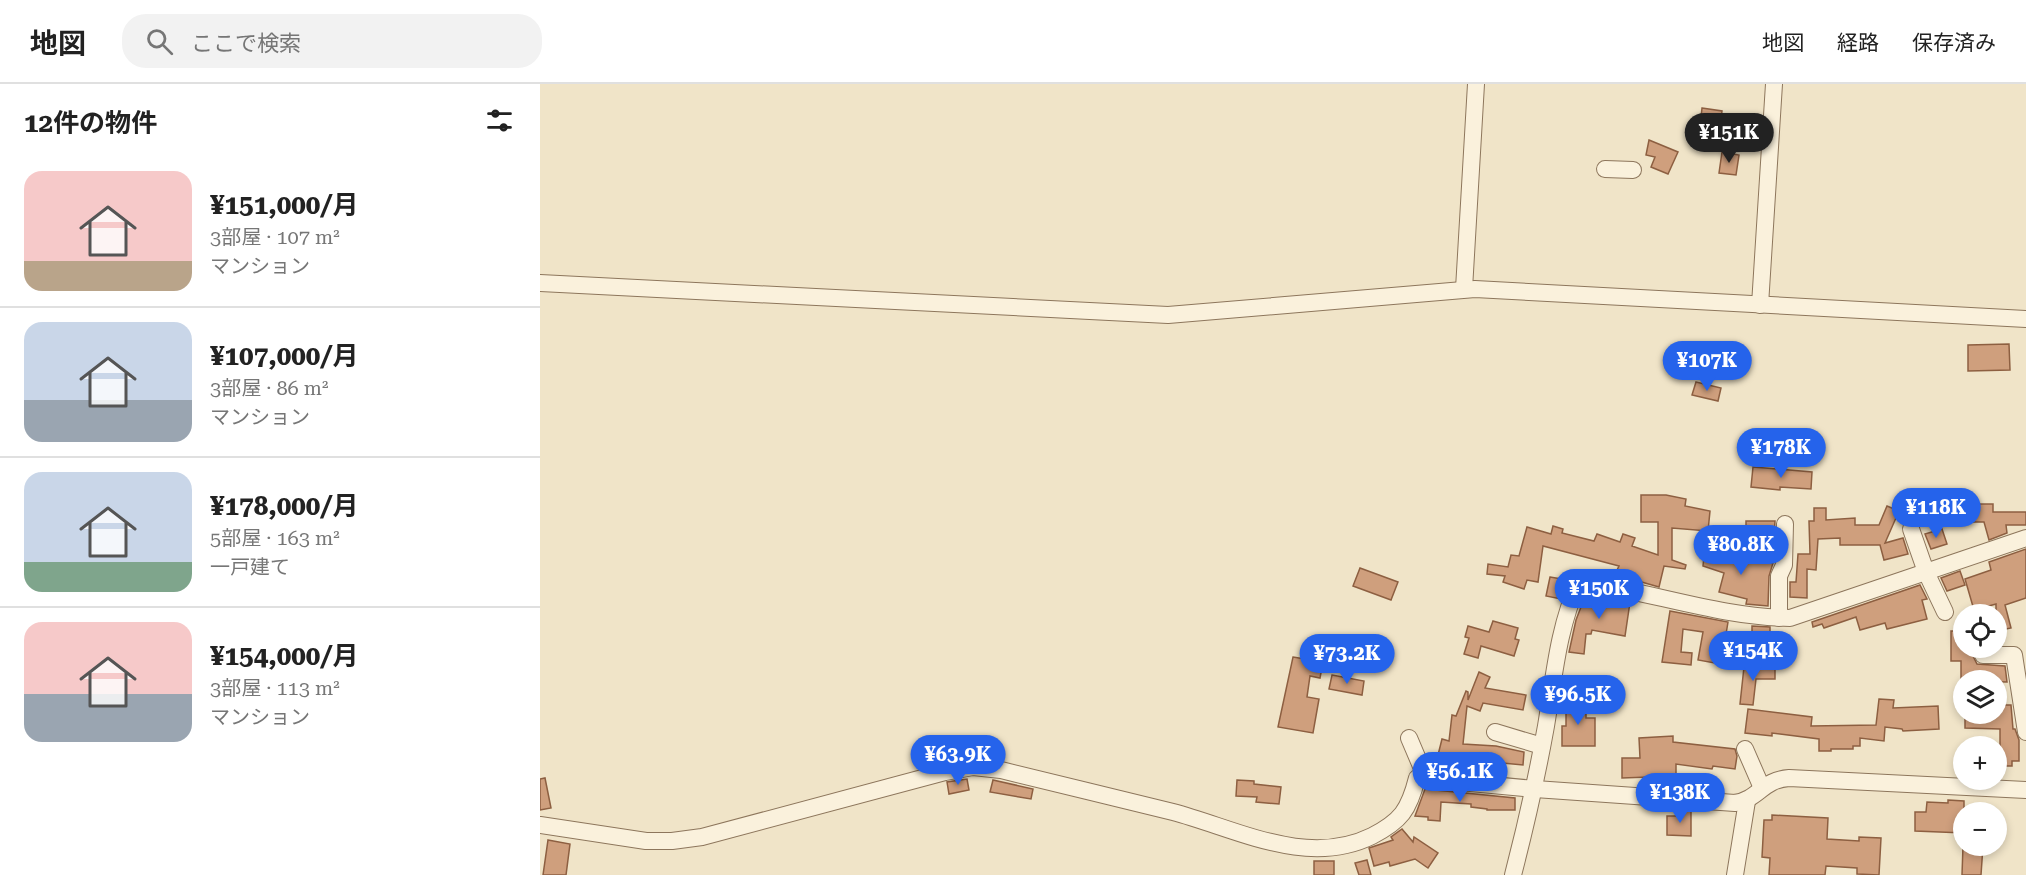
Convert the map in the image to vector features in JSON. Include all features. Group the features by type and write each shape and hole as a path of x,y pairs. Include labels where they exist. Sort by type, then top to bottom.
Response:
{"street":[{"path":"1464,289 1476,84"},
{"path":"1760,305 1774,84"},
{"path":"1605,169 1633,170"},
{"path":"540,283 1168,315 1464,289 2026,319"},
{"path":"1779,618 1779,576 1784,565 1785,524"},
{"path":"1911,529 1926,572 1945,612"},
{"path":"1513,875 1535,789 1562,633 1570,602 1579,582 1708,609 1766,618 1790,618 2026,538"},
{"path":"2007,656 2014,656 2026,732"},
{"path":"1495,732 1542,746"},
{"path":"1408,738 1426,778"},
{"path":"1745,749 1762,788"},
{"path":"540,825 646,841 672,842 702,837 945,772 984,767 1199,819 1284,845 1302,848 1345,846 1359,842 1388,826 1406,810 1412,799 1416,778 1735,803 1747,801 1762,788 1778,779 1790,778 2026,790"},
{"path":"1736,875 1747,801"}],"building":[{"path":"1702,108 1722,111 1719,137 1699,137"},
{"path":"1649,140 1678,152 1668,174 1651,167 1655,157 1646,155"},
{"path":"1722,152 1739,155 1736,175 1719,173"},
{"path":"2009,344 2010,370 1968,371 1968,345"},
{"path":"1696,382 1721,388 1718,401 1692,395"},
{"path":"1753,467 1812,472 1811,489 1780,487 1780,490 1751,487"},
{"path":"1641,495 1666,495 1686,499 1685,506 1710,511 1708,531 1672,528 1672,560 1686,565 1685,569 1664,566 1659,587 1631,579 1632,575 1617,570 1619,566 1543,546 1538,582 1527,580 1524,589 1503,582 1505,576 1487,574 1488,564 1508,567 1511,555 1519,556 1527,527 1551,534 1553,526 1563,529 1562,533 1594,541 1597,534 1620,542 1623,534 1635,538 1632,546 1658,555 1658,522 1641,522"},
{"path":"1965,504 1993,504 1993,512 2026,512 2026,525 2006,525 2007,533 1989,540 1984,522 1964,522"},
{"path":"1887,506 1899,511 1885,543 1903,538 1908,554 1884,560 1880,545 1840,545 1840,538 1818,539 1816,570 1807,569 1807,598 1790,597 1790,582 1796,582 1798,554 1810,554 1809,521 1814,521 1814,508 1826,508 1826,520 1855,518 1855,525 1879,525"},
{"path":"1746,521 1775,521 1774,535 1746,535"},
{"path":"1942,529 1947,544 1931,549 1925,534"},
{"path":"1705,547 1732,557 1732,554 1773,563 1769,576 1768,606 1746,604 1747,599 1719,592 1724,573 1703,566"},
{"path":"2026,549 2026,598 2007,604 1972,604 1965,579 1991,570 1989,562"},
{"path":"1360,568 1398,582 1391,600 1353,586"},
{"path":"1960,571 1965,585 1947,591 1941,578"},
{"path":"1550,577 1568,580 1561,599 1546,596"},
{"path":"1920,585 1927,599 1922,600 1927,619 1887,629 1885,623 1860,630 1856,617 1824,628 1822,624 1813,627 1812,622"},
{"path":"1586,594 1630,602 1625,636 1592,630 1591,634 1586,634 1584,654 1569,652 1576,620"},
{"path":"1670,611 1728,622 1724,646 1734,648 1731,666 1698,660 1703,632 1683,629 1681,652 1692,653 1691,665 1662,662"},
{"path":"2007,613 2011,628 2007,629"},
{"path":"1493,621 1518,628 1515,639 1519,640 1514,656 1481,646 1478,658 1464,654 1469,638 1465,637 1468,626 1489,632"},
{"path":"1752,626 1770,627 1770,637 1752,636"},
{"path":"1951,631 1953,631 1953,658 1974,658 1977,664 2005,666 2006,670 1961,670 1961,661 1951,661"},
{"path":"1293,657 1323,662 1320,678 1310,676 1307,697 1319,699 1313,733 1278,727"},
{"path":"1744,667 1775,669 1775,679 1756,679 1753,705 1740,704"},
{"path":"1479,672 1490,677 1485,688 1526,695 1523,710 1483,703 1480,711 1467,706 1463,744 1496,746 1524,752 1523,765 1492,762 1492,758 1454,756 1452,763 1437,759 1442,739 1449,741 1452,715 1456,716 1466,691 1468,700"},
{"path":"1332,675 1364,681 1362,695 1329,689"},
{"path":"1879,699 1894,700 1893,708 1938,706 1939,729 1903,731 1885,727 1884,741 1860,738 1860,746 1853,746 1853,749 1831,749 1831,751 1819,751 1819,739 1772,733 1772,736 1745,733 1748,709 1812,717 1811,726 1876,725"},
{"path":"1566,701 1586,701 1586,718 1595,718 1595,746 1562,746 1562,726 1566,726"},
{"path":"2007,705 2011,705 2013,729 2019,740 2019,761 2012,761 2012,766 2007,766 2007,736 2000,736 2000,729 1965,728 1965,724 2007,724"},
{"path":"1673,736 1673,742 1735,749 1737,756 1735,769 1713,766 1712,769 1676,764 1676,776 1622,778 1622,758 1640,758 1639,738"},
{"path":"545,778 551,808 540,810 540,779"},
{"path":"967,779 969,790 949,794 947,782"},
{"path":"993,780 1033,789 1031,799 990,792"},
{"path":"1237,780 1281,787 1279,804 1256,802 1257,797 1236,796"},
{"path":"1425,789 1515,798 1515,810 1487,810 1471,807 1471,804 1441,802 1440,821 1428,820 1428,817 1415,816"},
{"path":"1948,800 1964,801 1953,802 1953,833 1915,831 1915,812 1926,812 1927,802 1948,803"},
{"path":"1676,809 1691,810 1691,836 1667,835 1667,816 1676,816"},
{"path":"1772,815 1828,818 1827,839 1859,841 1859,837 1881,838 1879,875 1857,874 1857,868 1826,866 1825,875 1769,875 1770,858 1762,857 1764,820 1772,820"},
{"path":"1402,829 1413,842 1414,837 1438,853 1428,868 1415,859 1390,866 1389,862 1374,866 1369,848 1393,840 1391,837"},
{"path":"548,840 570,844 566,875 543,875"},
{"path":"1963,856 1982,856 1981,875 1962,875"},
{"path":"1367,860 1371,875 1359,875 1355,863"},
{"path":"1314,861 1334,861 1334,875 1314,875"}]}
